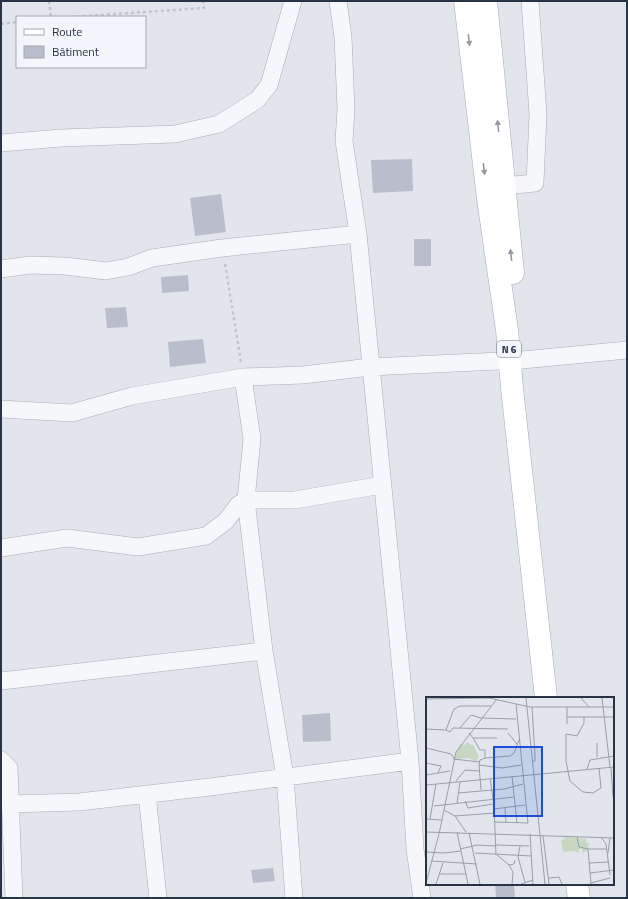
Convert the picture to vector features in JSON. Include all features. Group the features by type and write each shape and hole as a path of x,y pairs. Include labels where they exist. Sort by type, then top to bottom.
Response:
{"main road":[{"name":"N 6","path":"465,1 488,199 507,330 516,361 558,697"},
{"name":"N 6","path":"486,1 504,186 516,361 546,697"},
{"path":"566,885 568,898"},
{"path":"577,885 579,898"}],"street":[{"path":"1,143 61,138 175,134 219,124 257,100 269,85 293,1"},
{"path":"338,1 343,37 346,109 344,141 358,234 410,761 415,849 422,898"},
{"path":"504,186 535,183 538,114 530,1"},
{"path":"1,269 30,265 65,266 106,271 128,268 152,258 222,248 358,234"},
{"path":"1,409 72,413 132,396 243,377 303,376 370,367 516,361 627,350"},
{"path":"243,377 252,438 246,500 264,650 285,777 294,898"},
{"path":"1,548 67,538 138,546 206,536 226,522 238,504 246,500 295,500 382,485"},
{"path":"1,680 264,650"},
{"path":"1,760 9,768 10,804 7,860 14,898"},
{"path":"10,804 79,802 410,761"},
{"path":"147,794 158,898"}],"path":[{"path":"49,1 51,16"},
{"path":"86,16 204,8 203,1"},
{"path":"1,24 16,22"},
{"path":"222,248 243,377"}],"building":[{"path":"412,159 413,191 373,193 371,160"},
{"path":"221,194 226,232 195,236 190,198"},
{"path":"414,239 431,239 431,266 414,266"},
{"path":"188,275 189,291 162,293 161,277"},
{"path":"126,307 128,327 107,328 105,308"},
{"path":"203,339 206,363 170,367 168,342"},
{"path":"330,713 331,741 303,742 302,715"},
{"path":"273,868 275,881 253,883 251,870"},
{"path":"495,885 514,885 515,898 496,898"}]}
